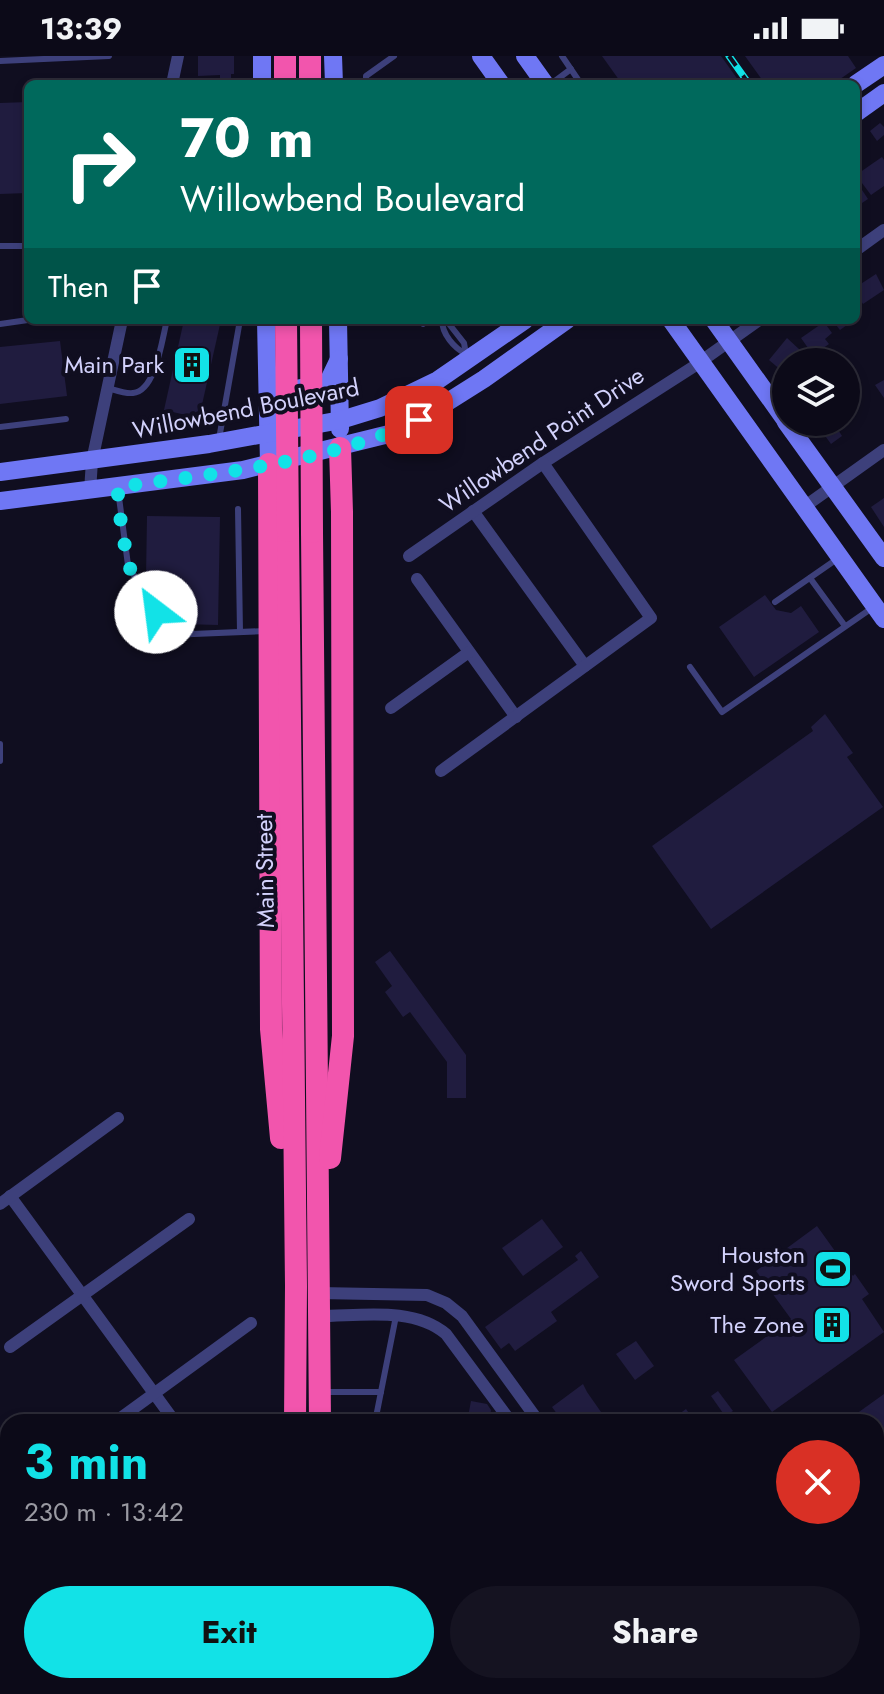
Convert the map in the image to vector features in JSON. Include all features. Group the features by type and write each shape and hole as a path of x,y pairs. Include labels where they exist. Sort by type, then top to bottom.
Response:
{"highway":[{"path":"285,56 285,80"},
{"path":"310,56 310,80"},
{"name":"Main Street","path":"286,324 279,525 296,1286 295,1414"},
{"name":"Main Street","path":"311,324 320,1414"},
{"path":"318,1261 343,1036 340,448"},
{"path":"269,464 279,525"},
{"path":"296,1286 271,1029 270,631 283,505 321,494 332,499 342,512"}],"main road":[{"path":"262,56 262,80"},
{"path":"333,56 334,80"},
{"path":"481,56 498,80"},
{"path":"525,56 542,80"},
{"path":"860,81 884,65"},
{"path":"860,110 884,93"},
{"path":"266,324 269,464"},
{"path":"338,324 340,448"},
{"name":"Willowbend Boulevard","path":"0,472 218,443 341,420 380,408 438,380 519,324"},
{"path":"0,501 269,464 389,434 419,420 484,379 561,324"},
{"path":"674,324 879,612"},
{"path":"717,324 772,402"},
{"path":"468,357 484,379"},
{"path":"267,367 277,383 290,390 329,380 339,359"},
{"path":"796,436 884,558"}],"street":[{"path":"173,80 178,56"},
{"path":"860,247 884,230"},
{"path":"90,491 92,461 121,324"},
{"name":"Willowbend Point Drive","path":"409,556 754,324"},
{"path":"804,507 884,450"},
{"path":"441,771 651,618 543,463"},
{"path":"473,511 585,666"},
{"path":"417,579 516,717"},
{"path":"391,708 469,652"},
{"path":"118,1118 5,1200 82,1296 169,1414"},
{"path":"10,1347 189,1219"},
{"path":"319,1293 427,1295 446,1303 462,1316 533,1414"},
{"path":"319,1316 396,1316 420,1318 433,1323 446,1334 505,1414"},
{"path":"126,1414 251,1323"},
{"path":"468,1363 487,1350"}],"lane":[{"path":"0,61 109,56"},
{"path":"366,80 366,76 394,56"},
{"path":"562,56 578,80"},
{"path":"556,80 571,69"},
{"path":"0,246 24,246"},
{"path":"0,324 24,321"},
{"path":"108,388 133,393 144,389 151,379 166,324"},
{"path":"218,443 239,324"},
{"path":"443,324 456,349 468,357"},
{"path":"0,427 66,419"},
{"path":"118,487 128,565 169,635 270,631"},
{"path":"238,509 240,632"},
{"path":"775,602 840,557"},
{"path":"810,578 845,626"},
{"path":"690,667 722,712 845,626 879,612"},
{"path":"0,744 0,761"},
{"path":"377,1414 396,1316"},
{"path":"320,1392 381,1392"}],"building":[{"path":"198,56 234,56 231,80 220,80 220,75 198,76"},
{"path":"602,56 721,56 738,80 619,80"},
{"path":"745,56 848,56 856,68 839,80 762,80"},
{"path":"24,102 24,193 0,194 0,103"},
{"path":"880,123 884,127 884,135 877,141 870,131"},
{"path":"882,157 884,186 871,195 860,180 860,172"},
{"path":"860,187 868,199 860,204"},
{"path":"876,274 884,290 863,304 860,284"},
{"name":"Main Park","path":"183,324 220,324 199,418 164,410"},
{"path":"825,324 832,333 825,339 829,344 823,348 808,348 801,338"},
{"path":"787,338 798,348 779,348"},
{"path":"60,341 67,396 0,404 0,347"},
{"path":"884,380 884,398 875,385"},
{"path":"825,436 842,436 831,444"},
{"path":"884,498 884,527 871,507"},
{"path":"147,516 220,517 218,625 182,624 183,579 146,578"},
{"path":"765,595 776,610 791,613 801,606 819,632 754,677 719,627"},
{"path":"825,714 853,753 847,757 883,807 711,929 652,846 813,731 811,727"},
{"path":"390,951 466,1055 466,1098 447,1098 447,1062 410,1012 403,1017 385,992 392,986 375,962"},
{"path":"542,1219 563,1247 523,1276 502,1248"},
{"name":"The Zone","path":"817,1226 869,1294 862,1299 884,1332 772,1412 734,1360 791,1319 756,1271"},
{"path":"581,1251 599,1277 551,1312 557,1321 515,1351 509,1343 501,1349 485,1327 578,1260 575,1256"},
{"path":"636,1341 654,1366 635,1380 616,1354"},
{"path":"583,1384 602,1414 557,1414 552,1407"},
{"path":"718,1391 733,1411 724,1414 711,1396"},
{"path":"884,1394 884,1414 856,1414"},
{"path":"471,1401 487,1404 491,1410 490,1414 469,1414"}],"railway":[{"path":"729,56 746,80"}],"place":[{"name":"Main Park","path":"192,365"},
{"name":"Houston Sword Sports","path":"833,1269"},
{"name":"The Zone","path":"832,1325"}],"route":[{"path":"156,612 128,565 118,487 243,470 340,448 389,434 419,420"}]}
